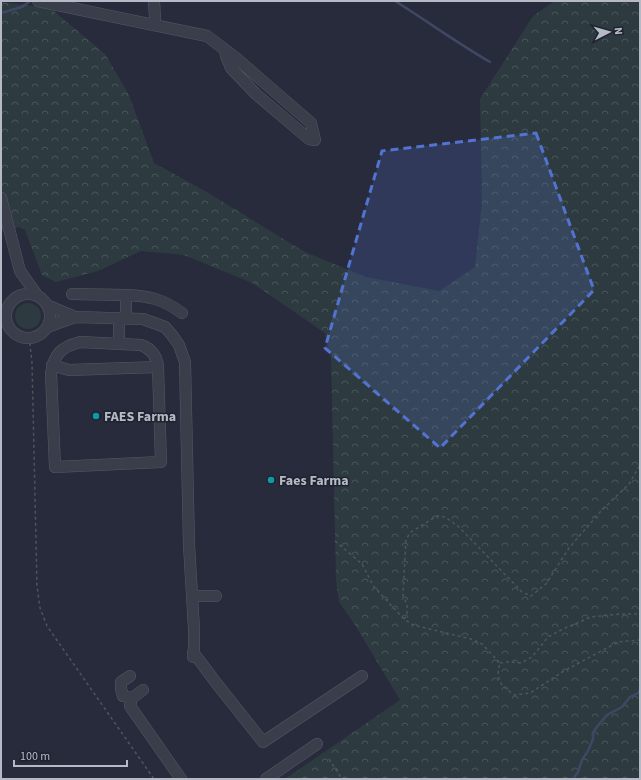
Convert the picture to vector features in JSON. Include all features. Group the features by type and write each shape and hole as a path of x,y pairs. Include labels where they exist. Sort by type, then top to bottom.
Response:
{"street":[{"path":"38,1 207,36 225,50 311,123 315,140 309,139 256,94 231,68 225,50"},
{"path":"154,1 154,25"},
{"path":"1,198 20,271 18,297"},
{"path":"20,271 37,295 47,305 50,314 47,327"},
{"path":"37,295 27,294 14,300 5,309 7,318 5,325 17,334 30,337 40,334 47,327 75,317 143,319 165,328 179,345 185,362 189,546 194,635 193,655 263,742 362,676"},
{"path":"72,294 126,295 158,299 166,302 182,313"},
{"path":"119,344 126,295"},
{"path":"47,305 75,317"},
{"path":"80,342 141,345 147,347 154,353 158,366 161,462 54,467 52,365 59,352 65,347 80,342"},
{"path":"52,365 69,370 158,366"},
{"path":"192,596 216,596"},
{"path":"130,676 121,682 121,690 123,696 132,698"},
{"path":"143,690 132,698 130,706 181,779"},
{"path":"266,779 317,744"}],"path":[{"path":"30,337 37,586 40,608 51,632 154,779"},
{"path":"404,619 407,605 403,595 406,539 411,532 437,516 445,517 459,527 522,592 531,596 546,584 569,548 600,511 629,484 640,465"},
{"path":"335,541 362,564 374,587 404,619 413,625 471,639 482,644 500,663"},
{"path":"500,663 520,662 532,656 548,637 591,617 620,614 640,614"},
{"path":"500,663 497,672 501,685 514,695 530,693 564,671 618,642 640,640"},
{"path":"329,760 342,779"}],"highlighted area":[{"path":"536,133 594,290 440,448 325,348 382,151"}],"green space":[{"path":"555,1 640,1 640,779 285,779 400,700 355,625 339,602 336,580 331,359 325,333 252,283 184,255 141,251 98,271 56,282 42,275 25,230 19,227 1,232 1,2 50,8 105,54 129,95 154,163 205,191 305,252 366,277 439,291 475,267 482,201 480,99 533,16"},
{"path":"28,303 37,307 41,316 37,325 28,329 19,325 15,316 19,307"}],"waterway":[{"path":"1,13 22,7 30,1"},
{"path":"395,1 490,62"},
{"path":"573,779 588,751 596,728 607,715 622,707 630,697 638,693 640,690"}],"place":[{"name":"FAES Farma","path":"96,416"},
{"name":"Faes Farma","path":"271,480"}]}
